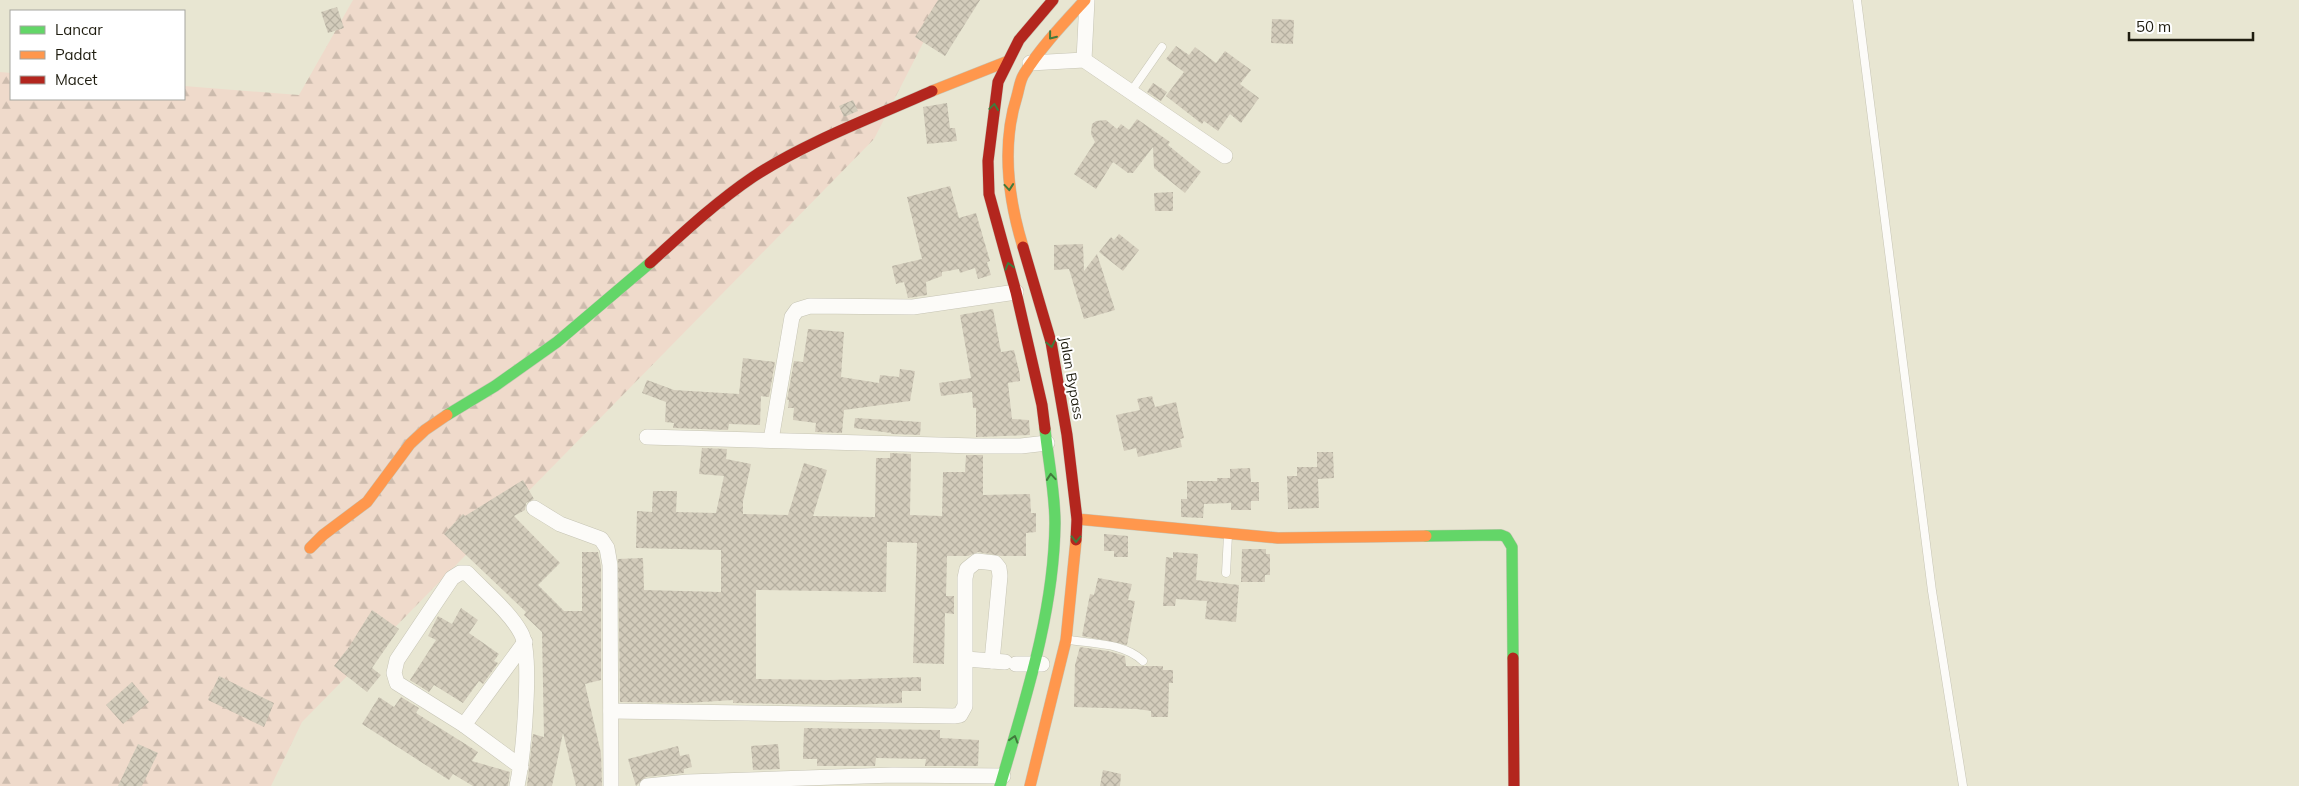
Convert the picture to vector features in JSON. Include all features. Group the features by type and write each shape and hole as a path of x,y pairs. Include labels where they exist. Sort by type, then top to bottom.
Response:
{"main road":[{"path":"1002,781 1036,664 1053,564 1055,520 1042,406 1016,292 989,194 988,161 998,82 1019,40 1053,0"},
{"name":"Jalan Bypass","path":"1030,786 1066,640 1074,579 1077,519 1067,435 1052,342 1016,224 1010,196 1007,160 1016,92 1030,63 1064,21 1086,0"},
{"path":"310,548 320,536 367,502 405,452 423,432 557,342 614,296 685,229 750,179 802,149 916,96 958,77 1008,61"},
{"path":"1077,519 1278,538 1501,535 1506,537 1512,547 1514,786"}],"street":[{"path":"1084,60 1086,0"},
{"path":"1030,63 1084,60 1225,156"},
{"path":"771,440 792,317 797,310 810,306 913,307 1016,292"},
{"path":"648,437 976,446 1021,446 1047,443"},
{"path":"534,508 560,524 601,538 605,542 610,565 611,786"},
{"path":"610,711 954,716 960,714 965,706 965,578 967,570 977,561 995,563 999,568 1004,662"},
{"path":"517,786 521,767 525,731 525,642 515,624 467,573 460,573 452,578 397,660 394,673 397,683 464,725 521,767"},
{"path":"464,725 525,642"},
{"path":"966,659 1060,667"},
{"path":"647,786 688,782 884,775 1002,781"}],"lane":[{"path":"1857,0 1932,591 1964,786"},
{"path":"1130,93 1162,47"},
{"path":"1226,573 1228,533"},
{"path":"1066,640 1124,649 1133,652 1143,661"}],"green space":[{"path":"353,0 945,0 874,139 302,722 271,786 0,786 0,72 10,73 10,100 185,100 185,86 299,95"}],"building":[{"path":"938,0 980,0 945,56 915,37"},
{"path":"337,7 344,28 328,33 321,12"},
{"path":"1272,19 1294,20 1293,44 1271,43"},
{"path":"1176,46 1189,55 1195,47 1216,63 1225,51 1251,70 1240,84 1259,98 1241,123 1230,114 1218,131 1204,121 1202,124 1166,96 1184,72 1166,59"},
{"path":"1153,83 1167,92 1161,101 1147,92"},
{"path":"853,100 858,111 844,117 839,106"},
{"path":"947,103 950,128 955,128 957,141 927,144 923,107"},
{"path":"1137,119 1170,142 1168,145 1201,172 1185,193 1154,168 1153,147 1133,173 1128,173 1113,162 1096,189 1074,174 1095,142 1091,134 1092,124 1096,121 1106,120 1117,129 1121,124 1129,130"},
{"path":"950,186 959,218 976,213 990,261 987,262 991,275 978,279 975,268 960,273 959,269 942,272 942,276 926,282 927,295 908,298 904,282 896,284 892,266 922,259 907,197"},
{"path":"1173,192 1173,211 1155,211 1154,193"},
{"path":"1119,234 1139,250 1123,271 1099,252 1111,237 1114,240"},
{"path":"1083,244 1084,271 1097,254 1115,310 1084,319 1069,269 1054,270 1054,245"},
{"path":"993,309 1001,352 1014,350 1020,375 1020,381 1008,383 1012,419 1029,420 1030,435 976,437 976,408 973,408 972,392 941,396 939,383 971,378 960,315"},
{"path":"808,329 844,332 841,377 879,383 880,375 899,377 900,369 915,371 910,401 844,410 842,433 815,432 816,423 793,420 794,408 788,408 789,400 787,400 794,361 803,362"},
{"path":"743,358 775,362 769,397 761,396 760,425 729,424 728,430 673,428 674,423 665,422 666,402 642,393 647,380 674,390 739,394"},
{"path":"1152,396 1155,407 1176,402 1184,438 1180,439 1182,447 1138,457 1136,448 1124,451 1116,415 1140,410 1137,399"},
{"path":"855,418 921,422 920,435 891,434 854,428"},
{"path":"702,448 727,449 726,459 751,464 743,501 743,514 788,515 804,463 827,470 813,516 875,517 876,458 890,458 890,453 911,454 910,515 942,516 943,472 965,472 966,455 983,455 983,495 1030,494 1031,513 1036,513 1036,532 1026,533 1026,556 1001,556 978,552 968,556 947,556 946,596 954,596 954,614 945,613 944,664 913,663 917,543 887,542 886,592 756,590 756,679 829,680 921,677 921,691 902,691 902,703 847,705 733,703 733,700 687,703 620,702 618,559 643,558 644,590 721,592 721,550 636,548 637,511 652,512 653,491 677,491 676,512 716,513 724,476 699,474"},
{"path":"1317,452 1333,452 1334,478 1318,479 1319,508 1288,509 1287,476 1297,476 1297,467 1317,467"},
{"path":"1250,468 1251,482 1259,482 1259,501 1251,501 1251,510 1231,510 1231,503 1204,504 1203,518 1181,517 1181,499 1187,499 1187,481 1217,481 1217,478 1230,478 1230,469"},
{"path":"523,480 534,499 526,503 525,510 514,516 560,563 538,585 564,611 582,611 582,552 598,552 601,566 601,680 585,684 601,753 602,786 576,786 563,733 552,786 527,786 533,734 544,737 542,632 524,615 526,612 444,534 463,514 465,516"},
{"path":"1104,534 1128,536 1128,557 1114,557 1114,551 1104,551"},
{"path":"1242,549 1266,549 1266,554 1270,554 1270,575 1265,575 1265,582 1241,582"},
{"path":"1173,552 1198,554 1196,580 1239,585 1236,622 1205,619 1207,601 1176,599 1175,606 1163,606 1166,557 1173,558"},
{"path":"1098,578 1132,584 1128,600 1135,601 1127,645 1082,636 1090,594 1094,595"},
{"path":"461,608 478,620 469,633 499,654 494,661 498,663 483,684 479,681 463,703 434,685 429,692 410,680 436,640 428,636 438,616 452,624"},
{"path":"372,610 399,629 372,668 381,675 367,692 334,666 349,647"},
{"path":"1080,647 1108,651 1125,656 1126,666 1163,666 1163,670 1173,670 1173,683 1169,683 1168,717 1151,717 1151,711 1137,709 1074,707 1075,665"},
{"path":"219,676 274,703 264,727 208,700"},
{"path":"132,682 149,702 123,724 106,705"},
{"path":"379,697 394,707 401,697 419,708 416,713 478,752 472,761 510,772 508,786 473,786 453,774 449,780 362,724"},
{"path":"804,728 940,730 940,738 979,740 978,766 925,766 926,759 876,758 875,766 817,766 817,759 803,759"},
{"path":"138,744 158,753 142,786 118,786"},
{"path":"778,744 780,769 753,770 751,746"},
{"path":"678,746 680,756 689,754 692,767 684,769 684,773 646,777 636,786 628,759"},
{"path":"1103,770 1121,774 1120,786 1100,786"}],"traffic: fast":[{"path":"447,415 495,386 557,342 650,263"},
{"path":"1000,786 1028,689 1050,590 1055,511 1045,429"},
{"path":"1426,536 1501,535 1506,537 1512,547 1513,658"}],"traffic: slow":[{"path":"1023,247 1013,210 1008,172 1009,134 1012,115 1024,74 1045,45 1085,0"},
{"path":"932,91 1008,61"},
{"path":"310,548 323,535 367,502 410,444 425,430 447,415"},
{"path":"1077,519 1278,538 1426,536"},
{"path":"1030,786 1066,640 1076,540"}],"traffic: jam":[{"path":"1045,429 1042,405 1016,292 989,194 988,161 998,82 1019,40 1053,0"},
{"path":"650,263 726,197 774,164 795,152 932,91"},
{"path":"1023,247 1051,342 1067,435 1077,519 1076,540"},
{"path":"1513,658 1514,786"}]}
